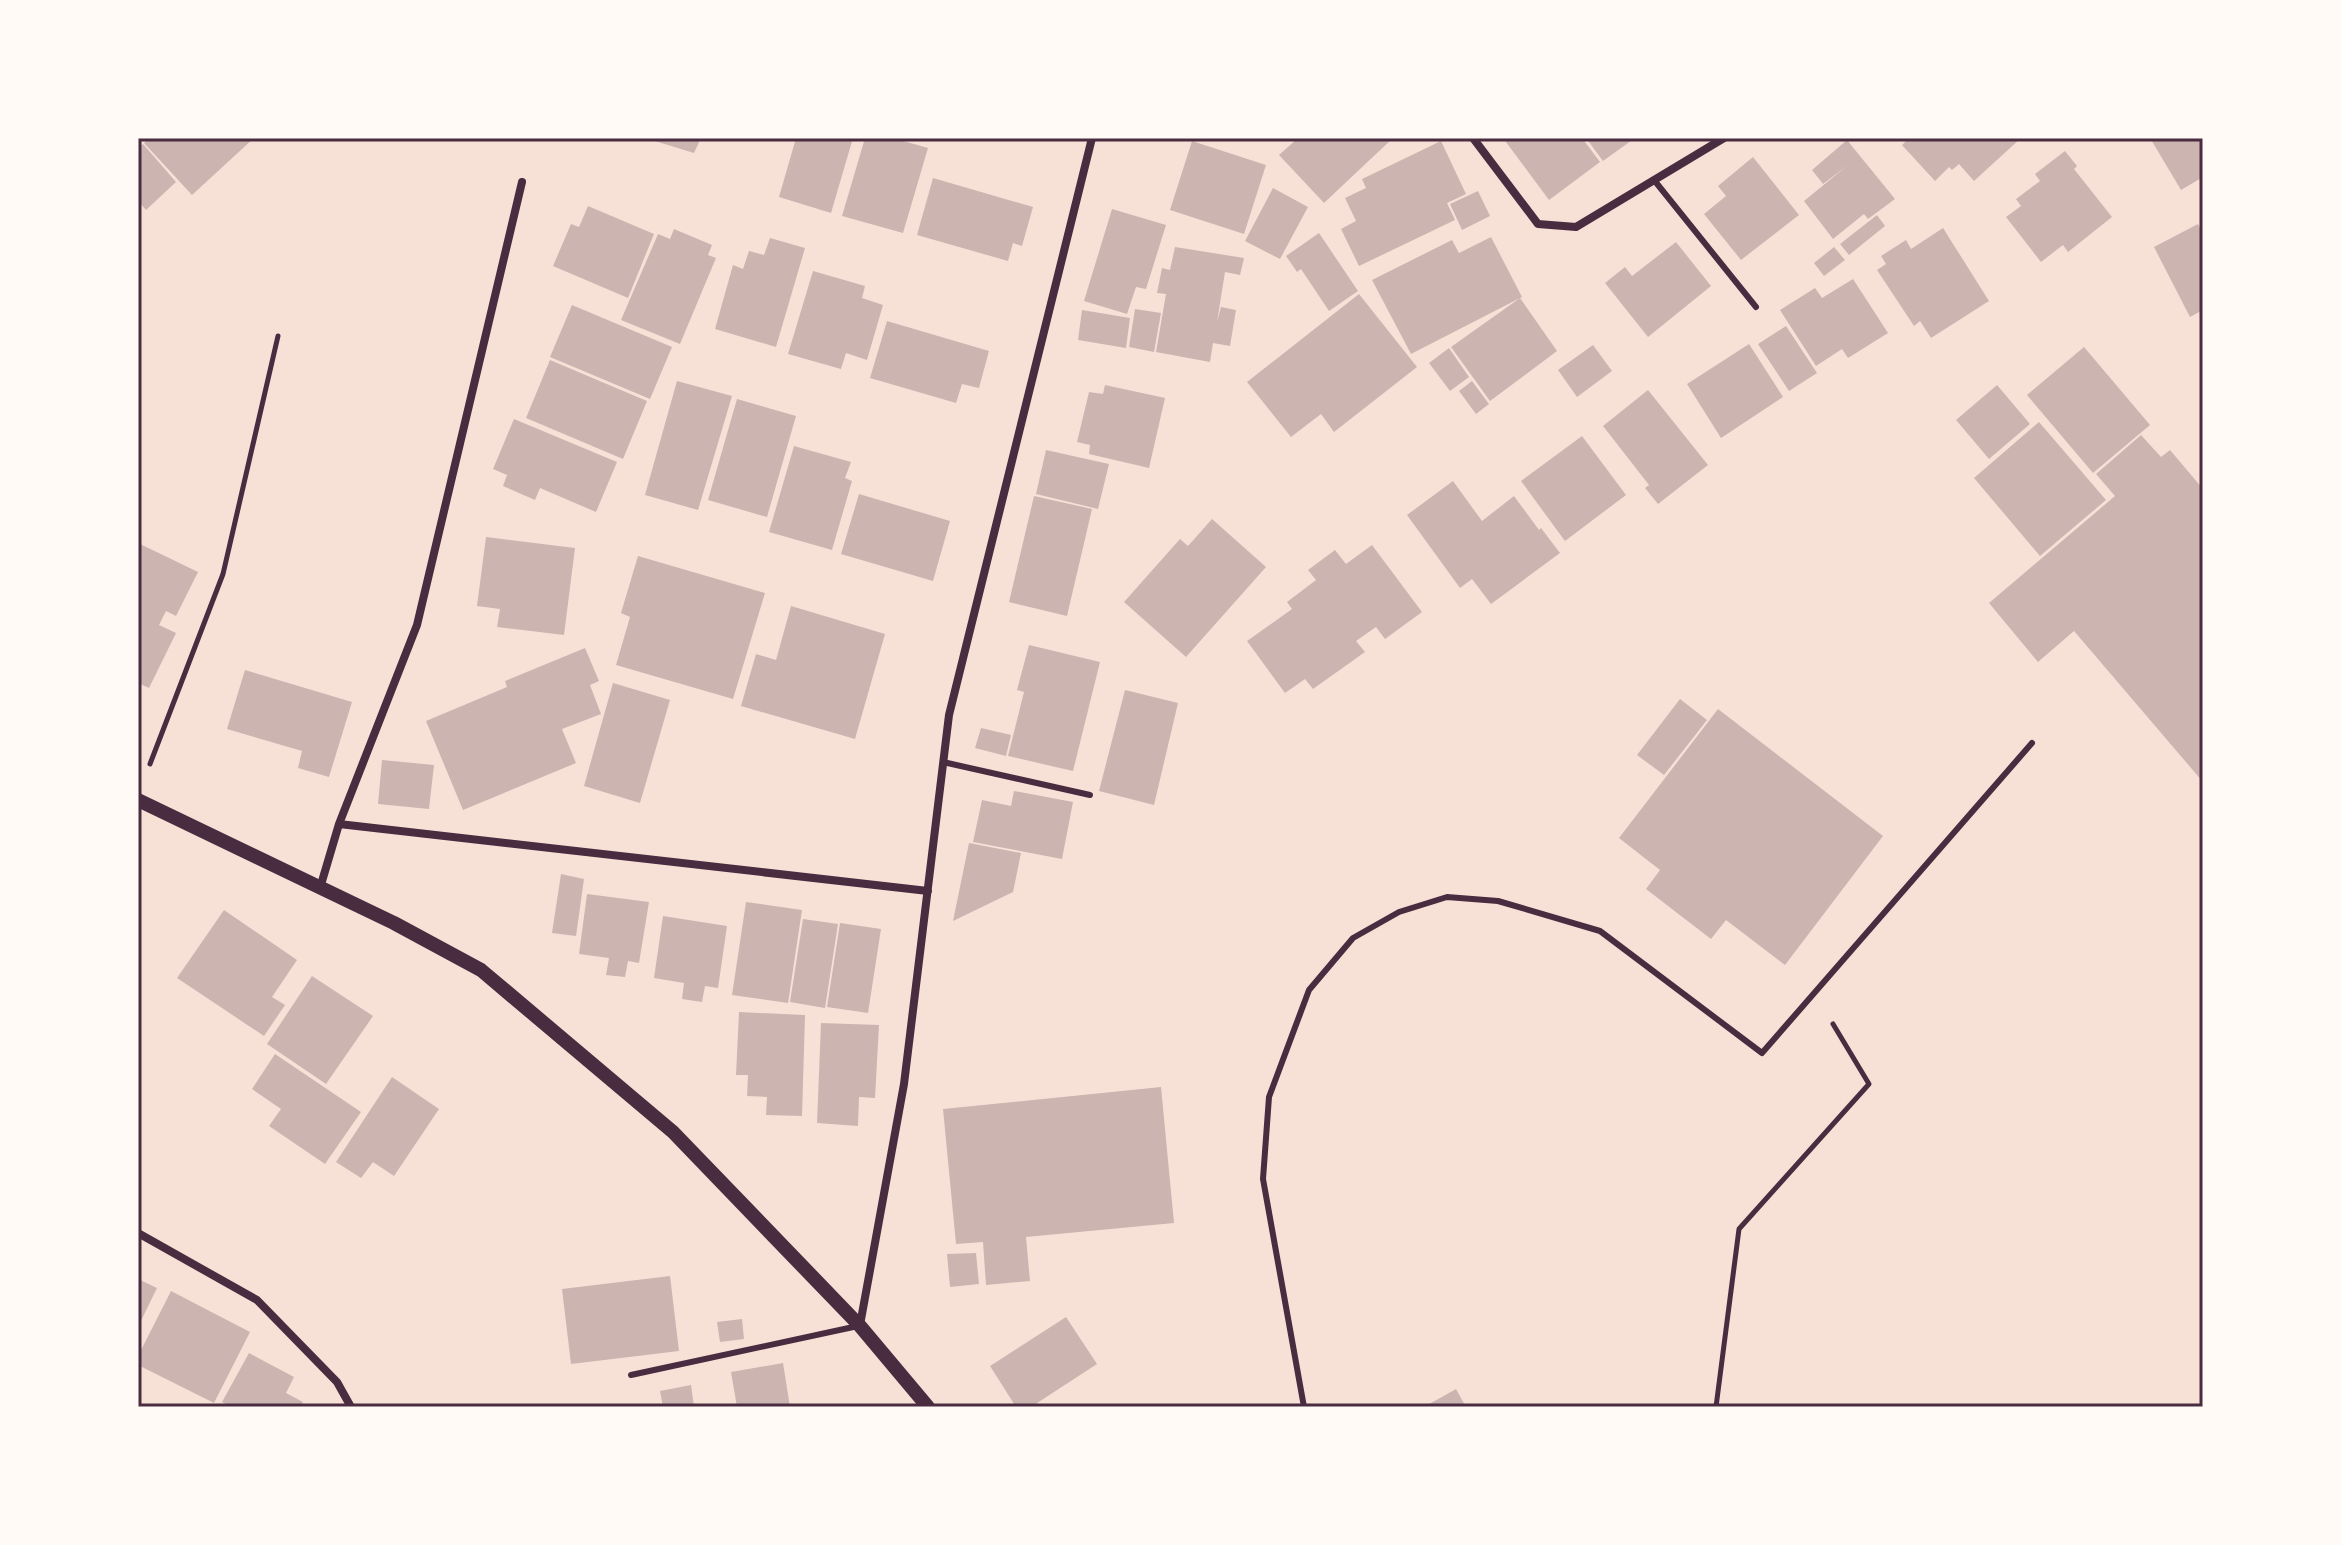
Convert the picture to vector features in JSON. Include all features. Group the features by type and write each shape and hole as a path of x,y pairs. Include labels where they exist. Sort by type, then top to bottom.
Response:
{"street":[{"path":"860,1326 904,1084 949,715 1092,138"},
{"path":"1473,138 1538,224 1576,227 1724,138"},
{"path":"320,888 339,824 417,625 522,182"},
{"path":"138,800 394,923 481,970 673,1132 860,1326 928,1407"},
{"path":"339,824 928,891"},
{"path":"138,1233 257,1300 337,1382 351,1407"}],"lane":[{"path":"1654,180 1756,307"},
{"path":"1304,1407 1263,1179 1269,1097 1309,990 1353,938 1399,912 1447,897 1498,901 1600,931 1762,1053 2032,743"},
{"path":"943,762 1090,795"},
{"path":"631,1375 860,1326"}],"path":[{"path":"149,765 223,574 278,336"},
{"path":"1716,1407 1739,1229 1869,1084 1814,993"}],"building":[{"path":"150,138 254,138 192,195 144,143"},
{"path":"645,138 701,138 694,153"},
{"path":"796,138 853,138 831,213 779,197"},
{"path":"865,138 893,138 928,148 903,233 842,216"},
{"path":"1298,138 1393,138 1324,203 1279,155"},
{"path":"1503,138 1582,138 1600,162 1549,200"},
{"path":"1586,138 1635,138 1603,161"},
{"path":"1909,138 2021,138 1974,181 1959,164 1952,170 1949,167 1935,181 1902,145"},
{"path":"2150,138 2203,138 2203,177 2181,190"},
{"path":"1847,140 1895,199 1868,219 1864,214 1833,239 1804,201 1848,165 1823,184 1812,170"},
{"path":"1192,141 1266,165 1244,234 1170,210"},
{"path":"1441,141 1466,194 1447,203 1455,220 1359,266 1341,229 1356,221 1345,198 1366,188 1362,179"},
{"path":"143,144 176,182 146,210 138,201 138,148"},
{"path":"2065,151 2077,166 2074,169 2112,217 2068,252 2063,245 2041,262 2006,217 2021,206 2016,199 2040,181 2035,174"},
{"path":"1753,157 1799,215 1741,260 1704,214 1726,196 1718,186"},
{"path":"933,178 1033,207 1022,246 1013,243 1008,261 917,235"},
{"path":"1273,188 1308,207 1280,259 1245,241"},
{"path":"1478,191 1490,216 1462,230 1450,204"},
{"path":"588,206 654,234 628,298 553,266 571,224 579,227"},
{"path":"1112,209 1166,225 1146,289 1136,287 1127,314 1084,301"},
{"path":"1877,215 1885,226 1849,255 1840,244"},
{"path":"2198,224 2203,234 2203,310 2190,317 2154,247"},
{"path":"1943,228 1989,301 1931,338 1920,321 1914,326 1877,270 1886,264 1881,256 1906,240 1911,249"},
{"path":"674,229 712,245 708,255 716,258 680,344 621,320 658,234 670,239"},
{"path":"1319,233 1358,291 1329,311 1301,269 1297,272 1286,256"},
{"path":"1491,237 1522,297 1411,354 1372,280 1452,240 1459,253"},
{"path":"770,238 805,248 776,347 715,329 733,265 743,269 749,251 764,255"},
{"path":"1676,242 1711,286 1648,337 1605,283 1625,267 1632,276"},
{"path":"1175,247 1244,258 1240,275 1225,272 1217,322 1221,307 1236,310 1230,346 1213,343 1210,362 1156,352 1166,294 1157,293 1162,268 1170,270"},
{"path":"1834,247 1845,260 1824,276 1814,263"},
{"path":"813,271 865,286 862,298 883,305 867,360 846,353 841,369 788,354"},
{"path":"1853,279 1888,333 1848,358 1842,349 1816,366 1780,310 1815,288 1822,298"},
{"path":"1359,294 1417,367 1334,432 1321,414 1291,437 1247,382"},
{"path":"1520,298 1557,351 1490,401 1451,347"},
{"path":"572,305 672,347 650,399 550,357"},
{"path":"1135,309 1161,313 1154,352 1129,347"},
{"path":"1082,310 1130,318 1126,348 1078,340"},
{"path":"887,321 989,351 979,388 962,384 956,403 870,378"},
{"path":"1786,326 1817,373 1789,391 1758,344"},
{"path":"1749,344 1783,397 1721,438 1687,384"},
{"path":"1593,345 1612,371 1577,397 1558,370"},
{"path":"2084,347 2150,425 2093,473 2027,395"},
{"path":"1449,348 1469,377 1450,391 1429,363"},
{"path":"550,360 647,401 623,459 526,418"},
{"path":"677,381 732,396 698,510 645,495"},
{"path":"1472,381 1489,404 1476,414 1459,391"},
{"path":"1105,385 1165,398 1149,468 1089,454 1090,445 1077,442 1089,392 1103,394"},
{"path":"1997,385 2030,424 1989,459 1956,420"},
{"path":"1648,390 1708,465 1658,504 1645,488 1649,485 1603,426"},
{"path":"737,399 796,416 767,517 708,500"},
{"path":"514,419 617,462 596,512 540,488 535,500 503,486 507,475 493,469"},
{"path":"2039,422 2106,500 2040,556 1974,478"},
{"path":"2141,435 2161,457 2170,450 2203,489 2203,782 2074,631 2038,662 1989,603 2115,496 2096,474"},
{"path":"1582,436 1626,495 1565,541 1521,481"},
{"path":"794,446 851,462 845,478 852,481 832,550 769,532"},
{"path":"1046,450 1109,464 1098,509 1036,494"},
{"path":"1453,481 1482,521 1514,496 1560,553 1491,604 1472,579 1460,588 1407,515"},
{"path":"859,494 950,521 933,581 841,554"},
{"path":"1034,496 1092,509 1067,616 1009,602"},
{"path":"1212,519 1266,567 1186,657 1124,602 1180,539 1188,546"},
{"path":"486,537 575,548 564,635 497,627 500,609 477,606"},
{"path":"138,543 198,572 176,616 166,611 159,625 176,633 149,688 138,683"},
{"path":"1372,545 1422,612 1385,639 1376,627 1356,641 1365,652 1313,689 1305,679 1285,693 1247,641 1292,609 1287,602 1316,580 1308,570 1335,550 1346,564"},
{"path":"638,556 765,593 733,699 616,665 630,617 621,613"},
{"path":"791,606 885,634 855,739 741,706 756,654 776,660"},
{"path":"1029,645 1100,662 1073,771 1008,756 1024,692 1017,690"},
{"path":"585,648 599,681 590,685 601,714 562,729 576,763 463,810 426,721 507,687 505,681"},
{"path":"245,670 352,702 329,777 298,768 302,751 227,729"},
{"path":"613,683 670,700 640,803 584,786"},
{"path":"1125,690 1178,703 1154,805 1099,791"},
{"path":"1680,699 1707,720 1664,775 1637,755"},
{"path":"1718,709 1883,836 1785,965 1726,920 1711,939 1646,889 1660,870 1619,838"},
{"path":"981,728 1011,735 1006,756 975,748"},
{"path":"382,760 434,765 429,809 378,804"},
{"path":"1014,791 1073,802 1062,859 973,842 982,800 1011,806"},
{"path":"969,843 1021,853 1013,892 953,921"},
{"path":"561,874 584,879 576,936 552,933"},
{"path":"587,894 649,902 639,963 628,961 625,977 606,975 609,958 579,954"},
{"path":"746,902 802,910 788,1003 732,995"},
{"path":"224,910 297,960 272,997 285,1005 264,1036 177,978"},
{"path":"663,916 727,926 718,988 705,986 702,1002 682,999 684,983 654,978"},
{"path":"803,919 838,924 825,1008 790,1002"},
{"path":"840,923 881,929 868,1013 827,1007"},
{"path":"312,976 373,1016 326,1084 267,1044"},
{"path":"739,1012 805,1015 802,1116 766,1115 767,1097 747,1096 748,1075 736,1075"},
{"path":"821,1023 879,1025 875,1098 859,1097 858,1126 817,1123"},
{"path":"275,1054 361,1112 325,1164 269,1126 281,1109 252,1089"},
{"path":"392,1077 439,1109 394,1176 373,1162 361,1178 336,1162"},
{"path":"1161,1087 1174,1223 1026,1237 1030,1281 986,1285 983,1242 956,1244 943,1109"},
{"path":"976,1253 979,1284 950,1287 947,1254"},
{"path":"670,1276 679,1351 571,1364 562,1289"},
{"path":"138,1279 157,1288 138,1327"},
{"path":"171,1291 250,1332 214,1403 138,1365 138,1356"},
{"path":"1066,1317 1097,1364 1031,1407 1016,1407 990,1366"},
{"path":"742,1319 744,1339 720,1342 717,1322"},
{"path":"249,1353 294,1377 286,1393 303,1402 301,1407 231,1407 222,1402"},
{"path":"783,1363 790,1407 737,1407 731,1372"},
{"path":"691,1385 694,1407 663,1407 660,1391"},
{"path":"1456,1389 1466,1407 1424,1407"}]}
